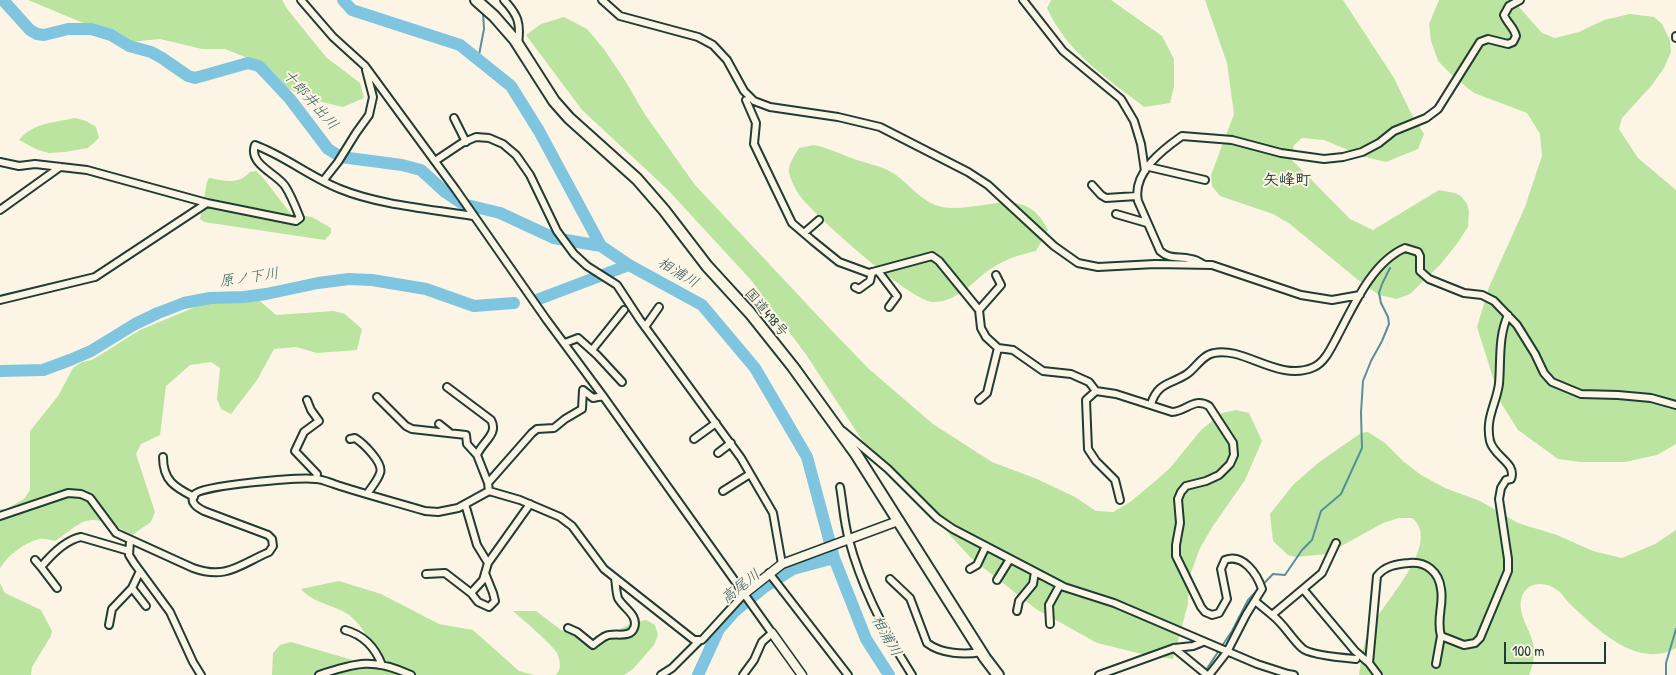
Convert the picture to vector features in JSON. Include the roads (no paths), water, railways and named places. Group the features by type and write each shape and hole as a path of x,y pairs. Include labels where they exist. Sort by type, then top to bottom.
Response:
{"highway":[{"name":"国道498号","path":"477,1 494,16 518,45 554,100 569,118 653,197 708,266 769,337 856,454 981,652 998,675"}],"street":[{"path":"301,0 333,37 365,66 456,190 546,319 802,675"},
{"path":"504,0 513,10 520,25 518,45"},
{"path":"602,0 620,16 698,37 714,45 727,60 744,91 754,101 770,107 838,116 880,128 968,172 988,185 1054,246 1078,263 1098,267 1155,264 1212,265 1301,295 1332,300 1360,295"},
{"path":"1023,0 1063,51 1121,99 1134,121 1147,169"},
{"path":"1204,265 1193,259 1165,256 1160,251 1137,196 1140,177 1168,146 1182,136 1232,140 1282,153 1324,159 1343,158 1362,152 1379,143 1394,131 1426,118 1438,109 1480,42 1488,39 1508,44 1513,42 1516,36 1515,30 1504,15 1509,6 1520,0"},
{"path":"323,181 369,115 373,97 365,66"},
{"path":"746,100 756,123 754,144 792,223 838,262 869,273 932,256 939,260 978,310 981,328 986,337 998,348 1013,350 1043,371 1071,374 1089,382 1096,391 1116,394 1172,412 1180,412 1197,402 1203,402 1209,406 1233,443 1234,455 1230,464 1219,474 1206,481 1186,486 1181,492 1178,499 1180,523 1176,556 1201,607 1205,612 1212,615 1218,613 1227,599 1221,569 1225,560 1232,557 1240,560 1252,570 1262,590 1226,651 1208,675 1174,648"},
{"path":"454,118 466,142"},
{"path":"435,161 476,137 489,138 503,144 516,155 530,175 557,231 574,254 587,266 617,285 645,327 731,443 773,513 782,564"},
{"path":"0,162 19,166 35,164 87,170 207,202 296,221 300,218 286,187 256,159 253,150 255,145 268,150 323,181 361,197 473,216"},
{"path":"0,210 60,167"},
{"path":"1147,169 1205,180"},
{"path":"1092,185 1100,195 1106,198 1137,196"},
{"path":"0,300 95,277 207,202"},
{"path":"1116,214 1147,223"},
{"path":"804,233 819,220"},
{"path":"1151,404 1154,394 1158,389 1188,373 1201,360 1212,353 1227,352 1279,369 1294,371 1313,368 1322,362 1330,351 1360,295 1378,268 1397,251 1405,248 1418,252 1420,256 1420,271 1424,276 1464,293 1482,296 1494,301 1517,325 1544,372 1552,382 1581,394 1651,398 1676,405"},
{"path":"855,287 859,289 870,281 875,272"},
{"path":"875,272 897,296 889,307"},
{"path":"978,310 1001,285 996,275"},
{"path":"645,327 659,307"},
{"path":"592,350 624,310"},
{"path":"1440,636 1464,644 1475,643 1480,638 1508,571 1499,499 1500,488 1506,480 1511,479 1513,473 1511,467 1495,452 1490,441 1489,424 1490,413 1499,386 1503,327 1508,316"},
{"path":"565,343 578,338 622,382"},
{"path":"978,400 987,393 998,348"},
{"path":"447,387 491,420 494,425 494,432 477,454"},
{"path":"488,483 532,432 554,428 582,409 583,390 593,398 603,396"},
{"path":"1096,391 1086,400 1088,449 1096,461 1115,480 1120,500"},
{"path":"378,397 406,426 412,429 466,435 467,444 477,454 488,483 489,491"},
{"path":"307,400 319,421 304,432 295,451 317,474 316,479"},
{"path":"694,439 716,423"},
{"path":"439,424 449,432"},
{"path":"836,425 888,469 937,518 953,529 1060,585 1114,603 1257,664 1288,675 1294,675"},
{"path":"350,439 355,438 361,442 380,464 381,472 366,494"},
{"path":"718,454 731,443"},
{"path":"163,457 164,474 180,490 194,497"},
{"path":"723,491 750,474"},
{"path":"0,516 68,494 81,494 90,498 116,533 193,568 216,573 227,572 269,552 273,546 272,539 268,535 196,507 193,501 194,497 201,491 225,486 272,481 316,479 425,511 438,512 458,508 489,491 530,504 560,517 572,526 604,569 688,636 699,641"},
{"path":"840,487 846,540 866,592 890,640 912,675"},
{"path":"464,504 477,545 488,563"},
{"path":"471,593 483,580 488,563 530,504"},
{"path":"661,675 672,668 699,641 705,638 746,596 782,564 898,521"},
{"path":"41,567 54,552 76,538 81,537 130,551"},
{"path":"130,541 129,555 170,612 201,675"},
{"path":"1272,615 1322,573 1336,542"},
{"path":"970,569 977,565 986,546"},
{"path":"997,580 1010,559"},
{"path":"35,560 57,588"},
{"path":"1369,663 1377,576 1383,569 1411,562 1423,564 1432,569 1437,576 1442,590 1438,626 1440,636 1436,664"},
{"path":"110,625 112,608 132,588 140,571"},
{"path":"1018,611 1019,601 1033,584 1034,572"},
{"path":"426,574 445,573 471,593 478,602 489,607 495,601 485,573"},
{"path":"771,575 848,675"},
{"path":"568,628 577,632 593,645 605,636 626,634 632,631 635,625 634,618 618,598 615,578"},
{"path":"890,579 910,598 928,643 931,646 938,650 970,654 981,652"},
{"path":"1050,624 1050,605 1060,585"},
{"path":"132,588 138,593 146,606"},
{"path":"1303,589 1354,651 1369,663 1378,675"},
{"path":"1255,601 1278,620 1303,649 1329,652 1356,659"},
{"path":"345,630 356,633 369,642 378,654 382,665"},
{"path":"742,675 754,660 762,642 772,633"},
{"path":"1098,675 1174,648 1193,646 1203,642"},
{"path":"319,675 344,666 372,663 391,666 411,675"}],"waterway":[{"name":"十郎井出川","path":"3,0 30,30 37,34 44,35 68,29 91,29 111,35 129,46 151,52 188,76 195,78 248,63 259,66 290,99 328,149 341,157 402,165 421,170 445,192 463,204 500,213 554,238 601,246"},
{"name":"相浦川","path":"343,0 352,10 460,45 511,86 539,131 601,246 629,265 702,305 755,368 807,457 834,558 866,639 889,675"},
{"path":"478,60 484,29 483,12"},
{"name":"原ノ下川","path":"539,299 629,265"},
{"path":"1206,670 1232,631 1248,600 1273,574 1285,575 1302,550 1312,540 1321,511 1341,494 1362,448 1361,413 1363,381 1389,324 1379,293 1390,268"},
{"name":"原ノ下川","path":"0,371 43,370 91,351 135,324 184,303 210,298 266,294 318,283 349,279 372,280 426,289 474,306 514,303"},
{"name":"高尾川","path":"698,675 719,629 735,611 763,588 793,569 834,558"},
{"path":"1666,675 1666,663 1676,629"}],"district":[{"name":"矢峰町","path":"1287,181"}]}
